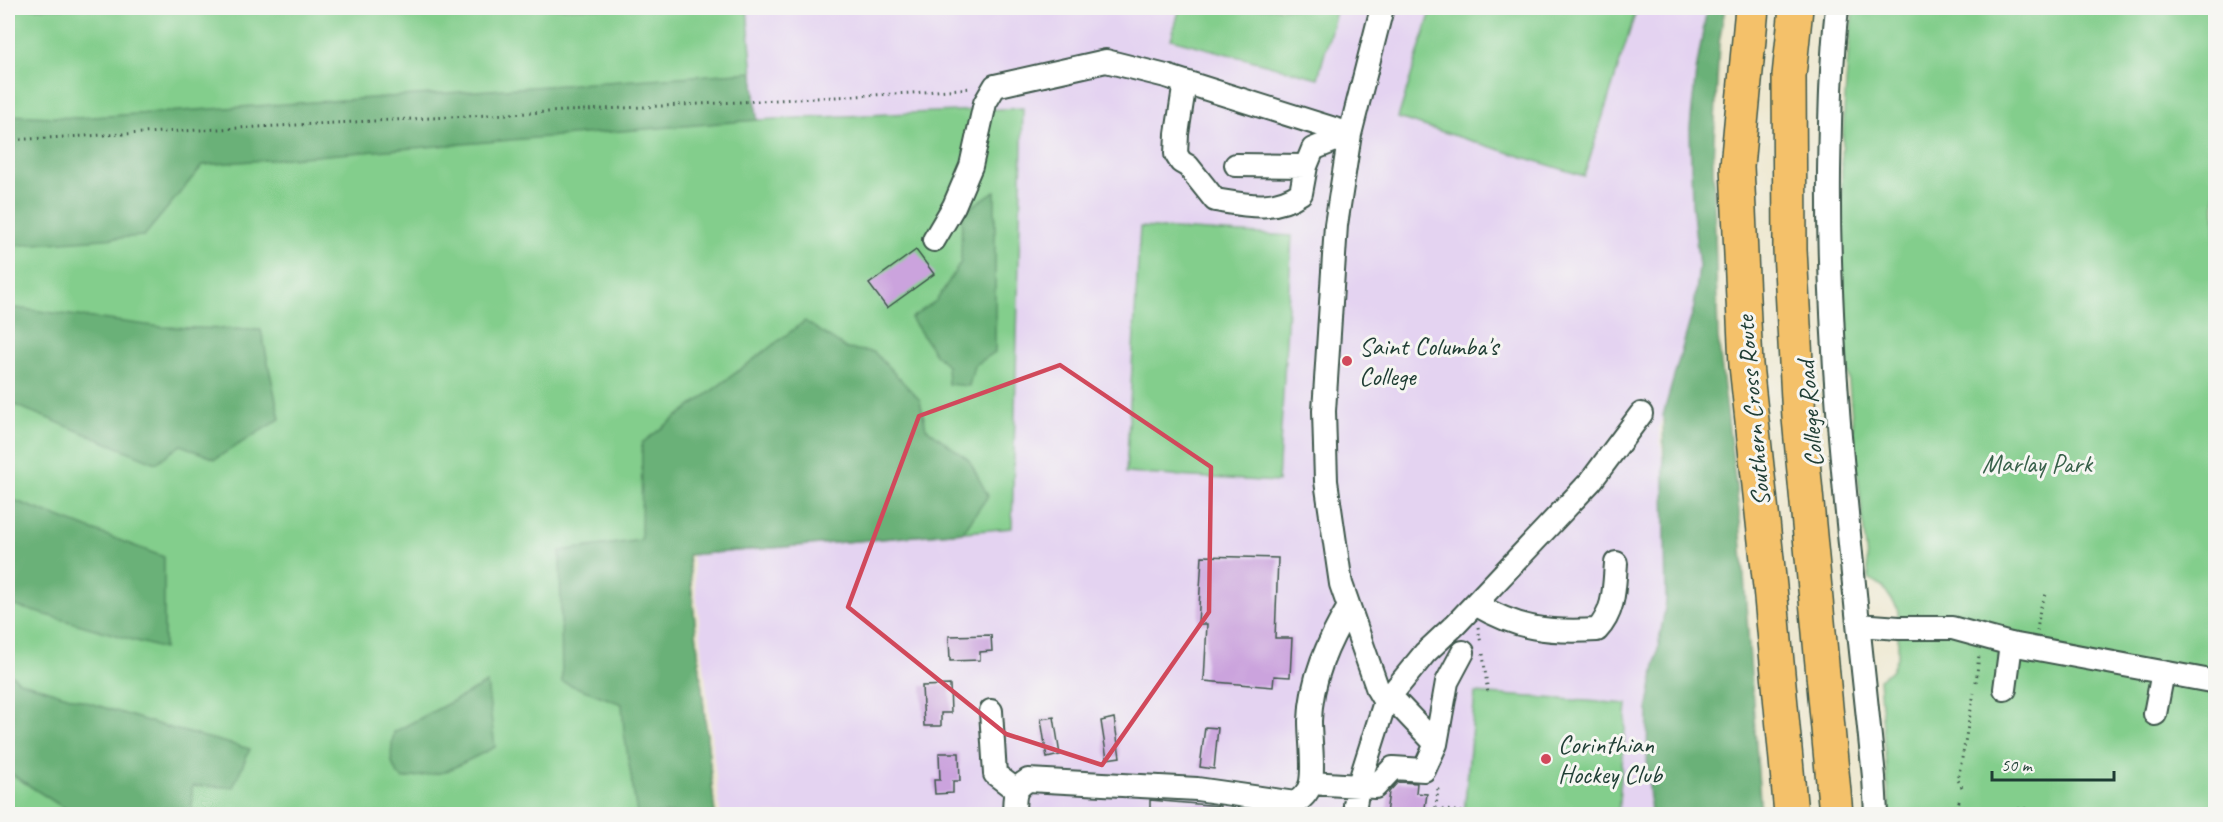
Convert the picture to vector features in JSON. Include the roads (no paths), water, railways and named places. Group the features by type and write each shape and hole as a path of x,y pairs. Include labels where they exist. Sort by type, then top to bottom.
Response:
{"highway":[{"name":"Southern Cross Route","path":"1752,8 1737,166 1746,365 1791,814"},
{"name":"Southern Cross Route","path":"1796,8 1789,76 1790,250 1799,418 1836,814"}],"street":[{"path":"1382,8 1350,134 1336,225 1323,411 1326,481 1341,584 1378,690 1436,744"},
{"name":"College Road","path":"1837,8 1830,84 1828,245 1830,303 1848,525 1876,814"},
{"path":"934,240 954,206 971,166 985,103 995,86 1106,61 1185,82 1350,134"},
{"path":"1185,82 1176,154 1180,162 1188,166 1215,200 1253,206 1287,203 1301,193 1306,166 1313,149 1350,134"},
{"path":"1236,165 1306,166"},
{"path":"1356,814 1354,805 1358,787 1391,703 1425,653 1475,604 1591,481 1641,414"},
{"path":"1475,604 1500,618 1519,625 1569,632 1597,630 1607,620 1612,602 1616,563"},
{"path":"1014,814 1016,790 1028,780 1197,789 1238,805 1295,803 1304,798 1311,783 1310,718 1313,694 1329,641 1349,607"},
{"path":"1859,625 1952,628 2011,644 2216,682"},
{"path":"2005,689 2011,644"},
{"path":"1311,783 1375,787 1393,768 1424,770 1436,744 1447,682 1463,652"},
{"path":"2155,714 2163,672"},
{"path":"991,711 995,774 1016,790"}],"place":[{"name":"Saint Columba's College","path":"1347,361"},
{"name":"Corinthian Hockey Club","path":"1546,759"}],"park label":[{"name":"Marlay Park","path":"2037,463"}]}
